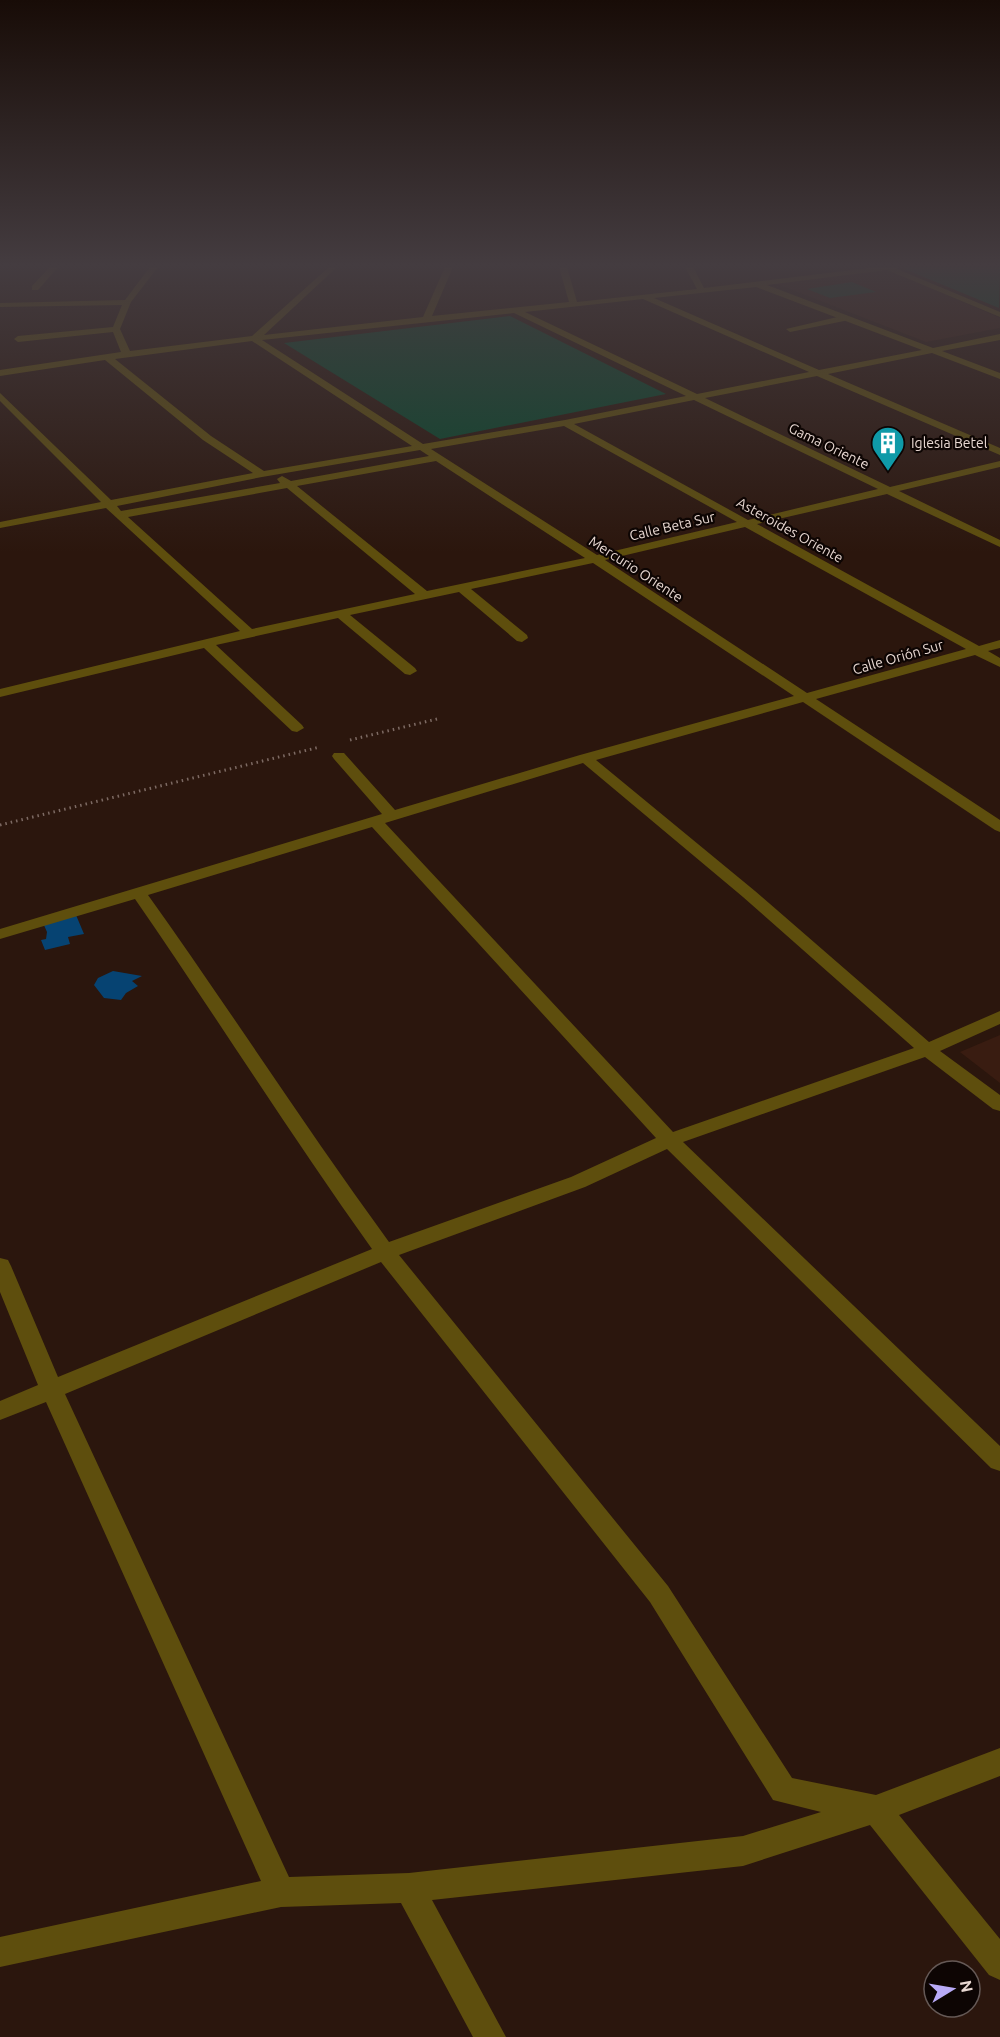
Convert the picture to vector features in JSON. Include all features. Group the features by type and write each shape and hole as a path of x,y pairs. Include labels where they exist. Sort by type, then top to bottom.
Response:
{"street":[{"path":"0,373 68,362"},
{"path":"113,362 207,438 288,484 425,596"},
{"name":"Mercurio Oriente","path":"289,362 1000,827"},
{"name":"Gama Oriente","path":"624,362 1000,544"},
{"path":"795,362 1000,452"},
{"path":"0,525 268,473 565,423 870,362"},
{"path":"964,362 1000,376"},
{"path":"0,396 109,504 115,516 249,633"},
{"name":"Asteroides Oriente","path":"565,423 1000,663"},
{"path":"115,516 436,458"},
{"name":"Calle Beta Sur","path":"4,692 249,633 595,560 1000,465"},
{"path":"34,518 44,525 86,520"},
{"path":"462,588 522,638"},
{"path":"341,614 410,671"},
{"path":"206,643 297,728"},
{"name":"Calle Orión Sur","path":"0,934 585,758 1000,644"},
{"path":"0,675 4,692"},
{"path":"339,756 384,819 669,1140 1000,1461"},
{"path":"585,758 749,894 927,1050 1000,1105"},
{"path":"138,892 218,1006 306,1142 385,1252 659,1594 783,1790 876,1809 1000,1964"},
{"path":"0,1411 385,1252 578,1182 669,1140 927,1050 1000,1017"},
{"path":"0,1266 52,1390 281,1892"},
{"path":"0,1952 281,1892 409,1888 743,1851 876,1809 1000,1762"},
{"path":"409,1888 490,2037"}],"path":[{"path":"345,741 437,719"},
{"path":"0,825 322,747"}],"shaded area":[{"path":"1000,1035 1000,1083 960,1052"}],"green space":[{"path":"315,362 602,362 666,394 440,439"}],"water":[{"path":"76,915 84,934 68,937 70,944 45,950 41,940 46,939 47,932 43,923"},
{"path":"113,971 142,976 132,981 138,986 126,993 121,1000 104,998 94,985 98,978"}],"place":[{"name":"Iglesia Betel","path":"888,472"}]}
